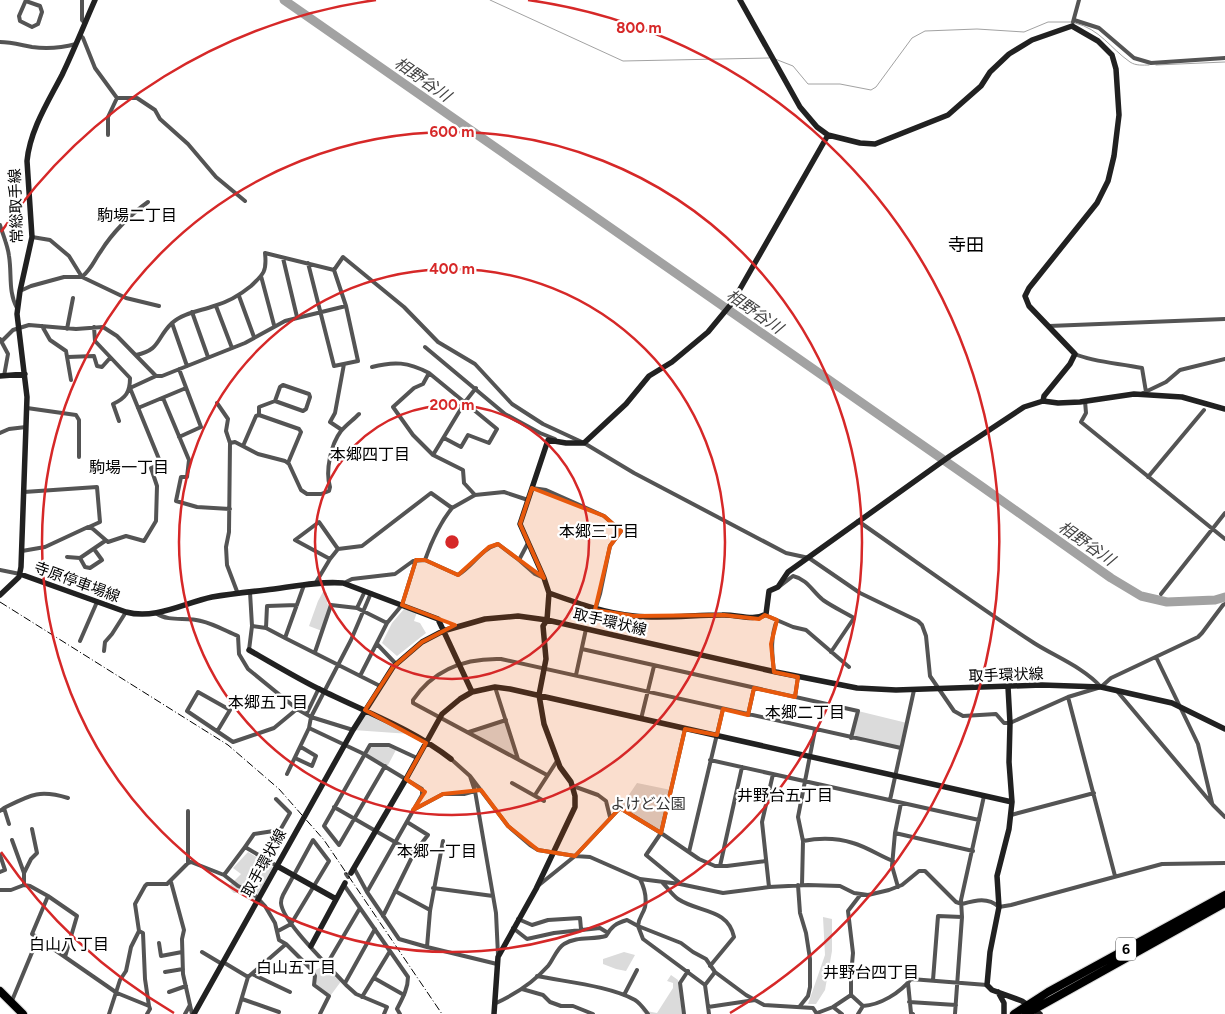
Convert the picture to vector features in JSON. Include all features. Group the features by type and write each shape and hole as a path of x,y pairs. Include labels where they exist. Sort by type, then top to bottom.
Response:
{"highway":[{"name":"6","path":"1026,1014 1225,895"},
{"name":"6","path":"1014,1014 1034,1009 1225,903"},
{"path":"0,991 23,1014"},
{"path":"0,998 16,1014"}],"street":[{"path":"26,0 40,6 42,12 38,24 32,27 20,21 19,16 26,0"},
{"path":"82,0 82,20 85,23"},
{"name":"常総取手線","path":"20,574 27,408 17,308 32,237 27,161 30,144 80,35 93,0"},
{"path":"740,0 800,107 817,127 828,135 852,142 875,144 948,115 981,86 990,72 1009,54 1032,40 1073,23 1099,28 1134,58 1151,63 1225,58"},
{"path":"1073,23 1079,0"},
{"path":"1073,23 1098,41 1112,55 1116,69 1118,115 1114,156 1108,182 1097,202 1029,288 1025,296 1029,306 1075,354 1091,360 1142,368 1143,393"},
{"path":"80,35 95,68 117,98"},
{"path":"0,42 53,48 76,44"},
{"path":"108,135 108,117 117,98"},
{"path":"117,98 138,98 155,110 160,119 188,144 216,177 245,201"},
{"path":"498,961 575,808 575,796 571,782 560,767 544,724 539,696 546,659 543,626 547,620 549,593 520,524 548,440 584,443 626,404 649,376 679,356 708,332 732,303 828,135"},
{"path":"82,277 92,268 101,250 135,211 148,202"},
{"path":"0,225 9,256 11,293 17,308"},
{"path":"32,237 50,240 69,256 82,277"},
{"path":"136,355 153,349 172,323 192,312 216,306 239,296 262,276 266,267 265,253 334,270"},
{"path":"334,270 343,257 404,308 438,342 475,364 512,404 543,424 584,443 634,473 786,553 808,558 860,593 918,621 926,636 930,676 954,711 962,716 996,714 1004,723 1010,724 1068,697 1101,687 1111,678 1202,634 1222,605 1225,604"},
{"path":"283,258 296,317"},
{"path":"308,263 334,366 358,362 346,306 334,270"},
{"path":"262,276 274,326"},
{"path":"20,291 64,277 82,277 126,298 158,306"},
{"path":"239,296 254,337"},
{"path":"67,329 73,298"},
{"path":"216,306 232,348"},
{"path":"119,421 113,404 123,399 130,388 156,376 162,376 232,348 296,317 346,306"},
{"path":"192,312 208,357"},
{"path":"1049,326 1225,319"},
{"path":"172,323 187,366"},
{"path":"25,374 2,376 8,354 1,340 18,327 29,325 67,329 103,327 110,330 156,376"},
{"path":"42,326 50,340 66,351 71,380"},
{"path":"67,557 80,558 105,541 108,542 126,536 144,541 156,521 158,486 151,468 161,464 130,388 130,378 95,341 94,327"},
{"path":"425,347 505,414 540,434 566,443"},
{"path":"1043,401 1044,396 1070,364 1075,354"},
{"path":"68,357 94,356 97,366 102,367 110,358"},
{"path":"1143,393 1166,382 1180,370 1225,359"},
{"path":"372,367 390,362 418,367 429,372 497,429 489,443 468,435 461,448 444,438"},
{"path":"342,430 330,422 330,420 335,413 344,364"},
{"path":"178,437 201,427 179,369"},
{"path":"429,372 423,384 414,388 393,407 413,435 433,455 463,470 464,483 475,495"},
{"path":"243,446 256,416 259,415 259,407 275,401 303,410 306,408 310,397 309,394 283,385 280,387 275,401"},
{"path":"138,408 186,388"},
{"path":"433,455 465,402 476,388"},
{"path":"778,587 788,572 950,456 1024,406 1043,401 1058,403 1085,401 1143,393 1182,397 1225,409"},
{"path":"163,398 189,460 187,477 181,477 176,501 197,507 230,509"},
{"path":"1085,401 1086,413 1081,422 1225,539"},
{"path":"218,403 228,419 226,431 230,442 230,509 226,547 227,564 238,594"},
{"path":"27,408 76,415 79,420 79,457"},
{"path":"1148,477 1204,410"},
{"path":"230,442 235,442 258,454 288,463 298,480 301,490 307,494 321,494 329,490 330,487 328,481 335,442 342,430 359,414"},
{"path":"259,415 299,429 301,432 288,463"},
{"path":"0,433 9,429 26,427"},
{"path":"22,552 45,547 100,522 97,487 24,492"},
{"path":"532,488 546,490 604,516 621,531 610,546 595,610"},
{"path":"425,560 432,540 452,508 475,495 504,492 528,500"},
{"path":"315,584 338,549 362,546 431,493 452,508"},
{"path":"1161,594 1225,513"},
{"path":"330,559 295,540 319,522 338,549"},
{"path":"858,522 1034,643 1079,669 1095,680 1101,687"},
{"path":"88,527 93,529 105,541"},
{"path":"520,560 528,543"},
{"path":"343,583 395,574 413,560 425,560 458,575 489,547 498,544 520,560 534,574 544,578"},
{"path":"80,558 85,567 90,568 102,560 94,548"},
{"path":"360,676 387,623 402,605 416,560"},
{"path":"0,570 20,574 14,583 0,595"},
{"name":"寺原停車場線","path":"20,574 126,612 142,615 203,600 250,592 331,582 343,583"},
{"path":"549,593 595,610 634,616 724,615 759,619 765,615 769,591 783,585 793,576 796,576 807,583 823,600 854,618 831,652"},
{"path":"343,583 438,619 472,692"},
{"path":"285,638 304,585"},
{"path":"250,592 252,626 249,650 322,690 365,710 426,743 451,759 470,776 508,826 538,850 590,857 640,878 723,893 800,885 840,886 854,893 868,895 898,887 919,871 925,871 950,897 962,904 986,900 992,901 999,907"},
{"path":"357,608 368,592"},
{"path":"307,713 351,640 363,611 368,592"},
{"path":"80,641 97,602"},
{"path":"266,628 266,606 297,605"},
{"path":"314,652 331,605 357,608 387,623"},
{"path":"104,651 105,642 126,612"},
{"path":"156,613 162,618 200,620 238,636 239,654 248,669 297,709 311,717 353,730"},
{"path":"765,615 793,627 806,630 849,667"},
{"name":"取手環状線","path":"194,1012 353,730 396,664 422,642 443,631 485,619 518,616 547,620 774,672 857,688 914,690 1042,685 1101,687 1179,706 1225,728"},
{"path":"774,672 771,644 777,620"},
{"path":"252,626 266,628 380,686"},
{"path":"576,675 586,629"},
{"path":"377,644 396,664"},
{"path":"581,650 858,711 851,738"},
{"path":"1156,657 1198,744 1213,805"},
{"path":"547,774 414,703 413,700 420,689 431,679 460,664 482,658 501,659 901,748"},
{"path":"641,719 654,666"},
{"path":"795,697 798,676"},
{"path":"495,687 518,759"},
{"path":"311,946 348,877 441,717 451,706 472,692 495,687 1012,802"},
{"path":"1008,687 1010,724 1009,762 1012,802 1009,829 996,876 999,907 990,952 987,985 989,989 1034,1009"},
{"path":"748,715 754,688"},
{"path":"286,774 301,747 322,690"},
{"path":"890,800 914,690"},
{"path":"1117,691 1225,817"},
{"path":"218,730 230,710 198,692 187,711 234,742 274,728 297,709"},
{"path":"1068,697 1115,876"},
{"path":"689,852 723,709"},
{"path":"469,732 506,720"},
{"path":"309,728 346,744 422,789 422,795 367,892"},
{"path":"683,885 646,855 661,833 685,728"},
{"path":"800,1006 808,996 810,968 806,933 800,913 802,841 798,817 815,730"},
{"path":"385,766 339,845 324,826 370,745 389,745 417,758"},
{"path":"295,758 312,766 316,756 301,747"},
{"path":"710,760 979,820"},
{"path":"535,795 547,774 558,761"},
{"path":"720,866 742,767"},
{"path":"769,887 762,822 773,774"},
{"path":"470,776 475,792 496,913 498,961 494,1014"},
{"path":"512,783 544,801"},
{"path":"572,786 598,795 606,801 610,817"},
{"path":"413,810 443,794 475,792"},
{"path":"0,811 36,793 68,798"},
{"path":"1011,815 1094,794"},
{"path":"956,1014 962,917 961,900 984,796"},
{"path":"264,858 290,813 276,799"},
{"path":"898,887 892,866 894,833 901,803"},
{"path":"334,807 414,853"},
{"path":"4,808 9,824"},
{"path":"536,888 589,843 610,817 620,808 699,859 715,866 766,861"},
{"path":"188,811 188,863"},
{"path":"383,916 414,853 428,835 407,822"},
{"path":"24,873 31,859 37,853 32,830"},
{"path":"224,875 254,834 280,830"},
{"path":"894,833 973,851"},
{"path":"802,841 817,839 844,840 855,843 893,861"},
{"path":"12,840 24,873 24,885"},
{"path":"278,931 291,924 329,861 313,840 293,875 281,902 291,924 356,994 387,1007 397,1009 400,1014"},
{"path":"427,948 430,910 443,841"},
{"path":"245,847 336,900"},
{"path":"0,855 5,870 0,872"},
{"path":"147,1014 150,1009 145,979 142,933 139,931 135,904 147,884 167,884 188,863 195,862 224,875 238,886 252,892 259,899 272,916 278,931 279,940 286,944 311,969 315,976 314,985 329,996 320,1014"},
{"path":"999,907 1162,864 1225,863"},
{"path":"348,877 367,892 399,939 427,948 498,961"},
{"path":"348,877 360,908 408,977 408,984 397,1009"},
{"path":"640,878 646,892 644,908 638,918 638,926 643,939 705,985 709,1014"},
{"path":"171,882 184,930 183,969 190,1005 194,1012"},
{"path":"662,882 676,898 692,906 722,916 730,924 734,937 710,966"},
{"path":"0,890 11,890 24,885 30,886 77,916 65,957"},
{"path":"434,888 493,896"},
{"path":"395,891 430,910"},
{"path":"861,894 848,911 853,953 850,975 851,995 863,1006 873,1006 888,998 911,979 987,985"},
{"path":"48,896 32,934 117,993 149,1006"},
{"path":"327,964 360,908"},
{"path":"933,980 938,916 962,917"},
{"path":"518,919 532,925 548,920 580,918 581,929"},
{"path":"494,1004 517,993 537,976 548,966 561,945 570,941 606,936 611,928 619,922 627,920 682,943 706,959 715,972 746,995 764,1004 813,1008 817,1014 825,1012 851,995"},
{"path":"513,928 528,939 581,929 600,928 608,933"},
{"path":"345,983 375,929"},
{"path":"109,1014 129,962 131,947 139,931"},
{"path":"11,1004 38,938"},
{"path":"159,943 161,956 182,952"},
{"path":"237,1014 248,977 286,944"},
{"path":"362,997 390,951"},
{"path":"202,952 248,977"},
{"path":"165,972 183,969"},
{"path":"624,995 637,970"},
{"path":"684,1014 680,983 688,971"},
{"path":"705,985 715,972"},
{"path":"252,974 290,992"},
{"path":"537,976 601,988 624,995 636,1001 648,1014"},
{"path":"374,978 404,995"},
{"path":"908,983 911,1013 913,1014"},
{"path":"169,992 186,986"},
{"path":"522,989 543,995 550,1002 561,1006 573,1006 592,1014"},
{"path":"998,992 1004,1003 1004,1014"},
{"path":"242,999 279,1012"},
{"path":"708,1007 755,1000"},
{"path":"910,1002 956,1005"},
{"path":"185,1014 190,1005"},
{"path":"858,1014 863,1006"},
{"path":"384,1014 387,1007"},
{"path":"833,1007 842,1014"}],"highlighted area":[{"path":"532,488 604,516 621,531 610,546 595,610 634,616 724,615 759,619 765,615 777,620 771,644 774,672 798,677 795,697 754,688 748,715 723,709 717,735 685,729 661,833 620,808 575,856 553,853 538,850 508,826 481,790 443,794 413,810 425,792 406,779 426,743 365,710 393,667 422,642 455,625 402,605 416,560 425,560 458,575 489,547 498,544 544,578 520,524"}],"green space":[{"path":"324,590 327,593 327,603 330,607 322,631 309,626"},
{"path":"404,609 417,612 414,621 420,623 426,633 397,656 382,643 392,623"},
{"path":"365,710 410,734 353,730"},
{"path":"858,711 907,723 901,748 851,738"},
{"path":"506,720 518,759 469,732"},
{"path":"370,745 389,745 397,748 387,767 364,754"},
{"name":"よけど公園","path":"637,783 671,790 661,833 620,808"},
{"path":"248,852 273,867 255,900 247,893 234,893 228,887 241,874 233,868"},
{"path":"823,917 832,919 832,951 825,990 816,1004 808,1004 825,955"},
{"path":"624,952 635,955 626,971 603,964 603,959"},
{"path":"327,964 342,980 328,999 314,984 312,972"},
{"path":"671,975 678,980 682,1014 645,1014 641,1010 657,1013 673,988 673,983 667,981"}],"waterway":[{"name":"相野谷川","path":"284,0 1111,578 1141,596 1167,602 1215,600 1225,597"},
{"path":"490,0 623,61 769,58"},
{"path":"775,59 793,66 808,84 840,84 871,90 876,87 912,38 925,31 977,29 1024,32 1048,22 1071,22"},
{"path":"1075,23 1098,34 1130,62 1137,65 1149,65"},
{"path":"1156,65 1225,62"}],"railway":[{"path":"0,602 228,745 279,789 324,840 442,1014"}],"district":[{"name":"駒場二丁目","path":"137,215"},
{"name":"寺田","path":"966,245"},
{"name":"本郷四丁目","path":"370,454"},
{"name":"駒場一丁目","path":"129,467"},
{"name":"本郷三丁目","path":"599,531"},
{"name":"本郷五丁目","path":"268,702"},
{"name":"本郷二丁目","path":"805,712"},
{"name":"井野台五丁目","path":"785,795"},
{"name":"本郷一丁目","path":"437,851"},
{"name":"白山八丁目","path":"69,944"},
{"name":"白山五丁目","path":"296,967"},
{"name":"井野台四丁目","path":"871,972"}]}
